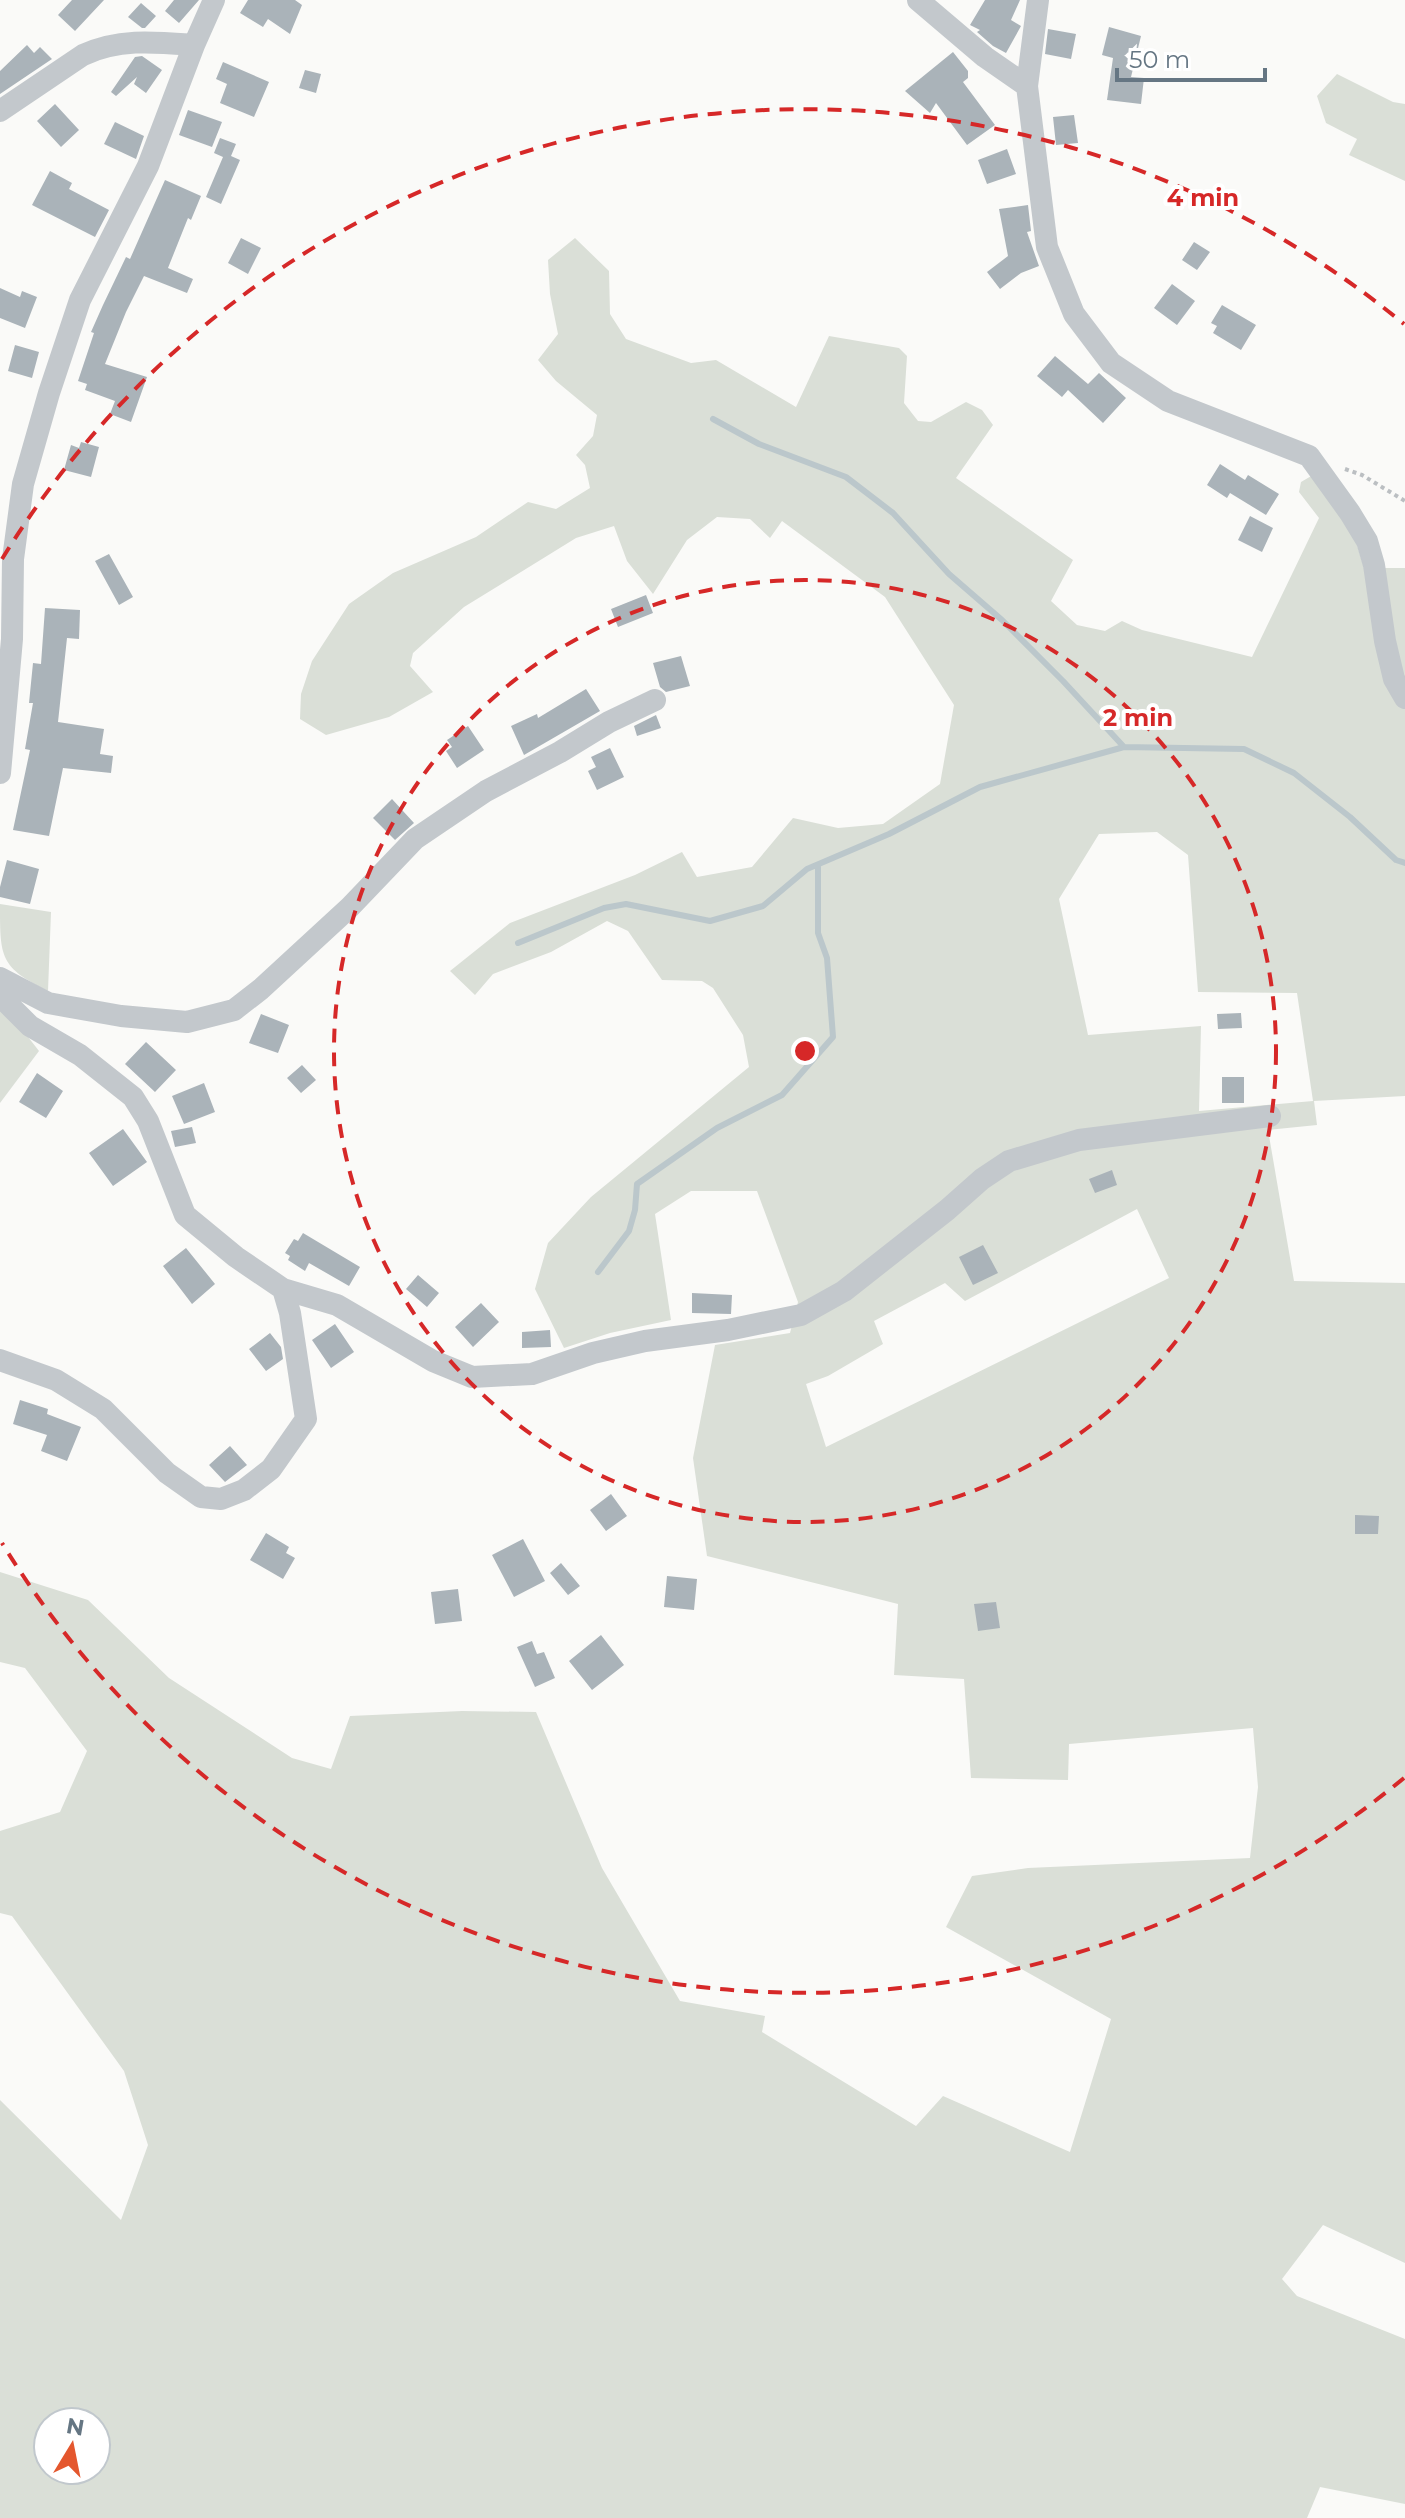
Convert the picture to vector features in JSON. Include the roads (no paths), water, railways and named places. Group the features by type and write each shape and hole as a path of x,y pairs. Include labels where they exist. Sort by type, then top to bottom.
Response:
{"street":[{"path":"0,773 12,639 13,559 23,484 80,300 148,166 214,0"},
{"path":"918,0 985,57 1027,86"},
{"path":"1038,0 1027,86 1047,247 1074,314 1111,363 1168,401 1309,456 1367,541 1394,679 1405,698"},
{"path":"0,111 97,49 133,42 194,45"},
{"path":"0,978 48,1003 121,1016 187,1022 234,1010 350,907 415,839 486,791 609,722 655,700"},
{"path":"0,991 7,1003 30,1026 80,1055 133,1097 148,1121 185,1215 236,1257 283,1289 337,1305 433,1361 472,1377 532,1374 593,1353 645,1341 728,1330 801,1315 844,1291 982,1179 1009,1161 1079,1140 1270,1116"},
{"path":"0,1360 56,1380 103,1409 167,1473 201,1497 221,1499 244,1490 271,1469 306,1419 290,1313 283,1289"}],"waterway":[{"path":"713,419 759,444 846,477 893,513 949,574 1002,620 1124,747"},
{"path":"518,943 604,908 626,904 710,921 763,906 807,869 889,834 980,787 1124,747 1244,749 1294,773 1350,817 1396,860 1405,863"},
{"path":"598,1272 629,1231 637,1184 717,1128 782,1095 833,1037 827,958 818,933 818,865"}]}
